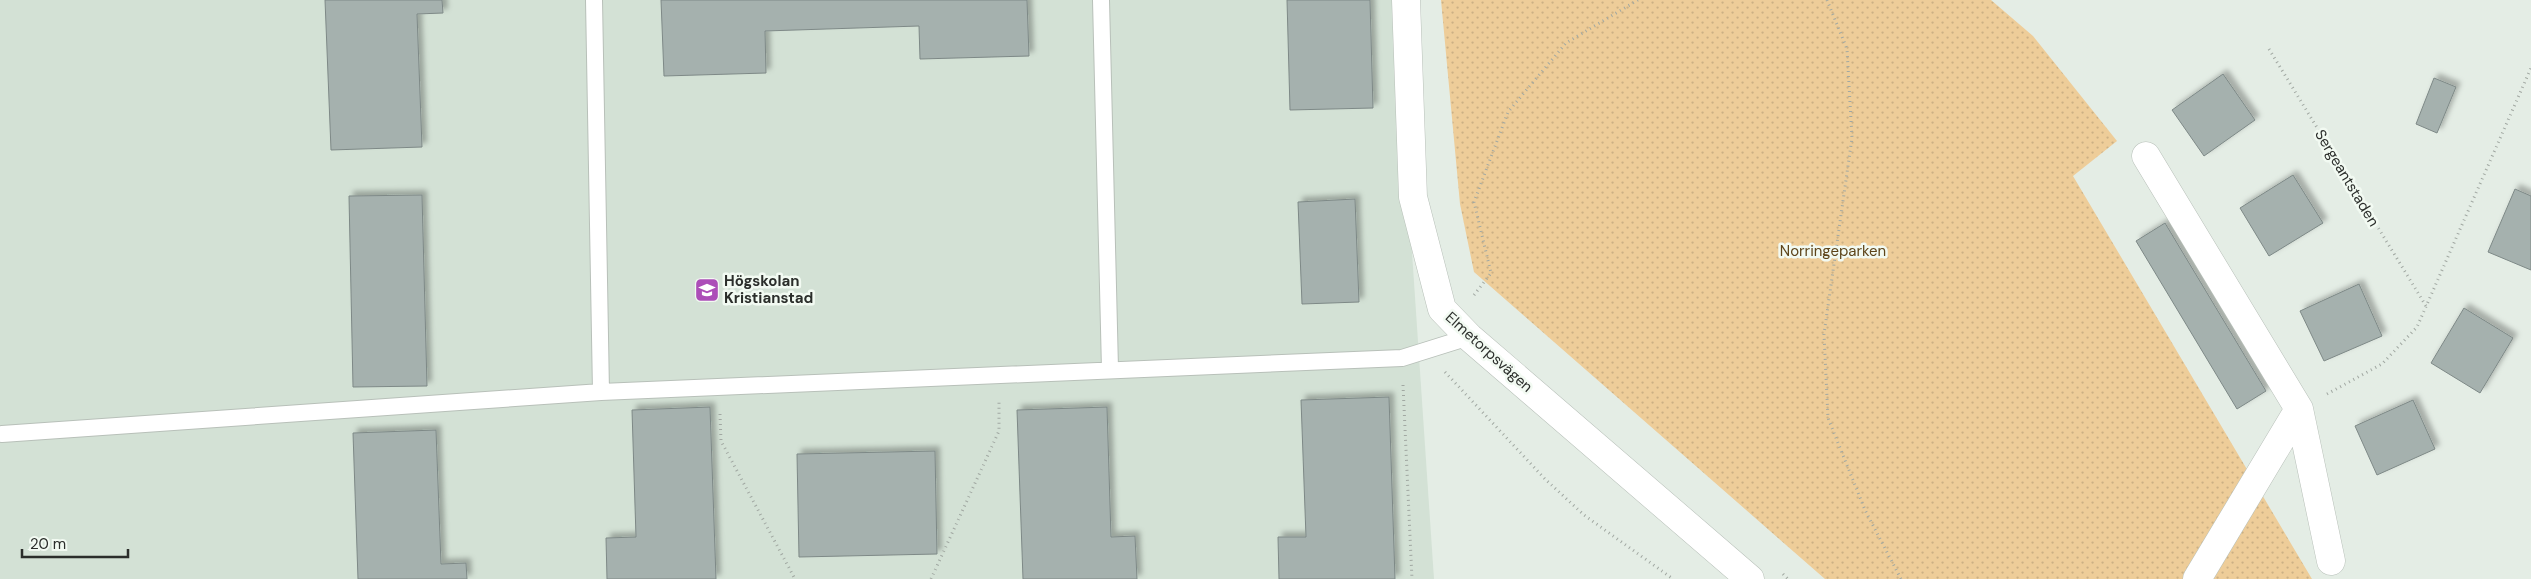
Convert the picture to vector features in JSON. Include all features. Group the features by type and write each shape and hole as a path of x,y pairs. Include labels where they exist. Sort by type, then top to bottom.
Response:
{"street":[{"name":"Elmetorpsvägen","path":"1406,0 1413,197 1442,309 1469,337 1750,579"},
{"path":"2146,156 2299,409 2331,561"},
{"path":"2197,579 2299,409"}],"lane":[{"path":"594,0 601,392"},
{"path":"1101,0 1110,369"},
{"path":"2,434 601,392 1402,358 1469,337"}],"path":[{"path":"1470,300 1491,273 1474,202 1508,112 1566,43 1638,0"},
{"path":"1827,0 1847,49 1852,138 1824,334 1828,418 1865,510 1901,579"},
{"name":"Sergeantstaden","path":"2269,49 2426,307"},
{"path":"2299,409 2382,364 2417,327 2531,68"},
{"path":"1426,351 1491,424 1545,480 1584,516 1674,579"},
{"path":"1402,358 1412,579"},
{"path":"932,579 999,431 999,374"},
{"path":"719,386 721,440 795,579"}],"shaded area":[{"name":"Högskolan Kristianstad","path":"0,0 1395,0 1434,579 0,579"}],"green space":[{"name":"Norringeparken","path":"1441,0 1991,0 2033,36 2117,141 2073,176 2312,579 1825,579 1474,272 1460,204"}],"building":[{"path":"325,0 442,0 443,13 417,14 422,147 331,150"},
{"path":"661,0 1027,0 1029,56 920,59 919,26 765,31 766,73 664,76"},
{"path":"1287,0 1370,0 1373,108 1290,110"},
{"path":"2223,74 2255,120 2204,156 2172,110"},
{"path":"2434,78 2456,87 2437,133 2416,124"},
{"path":"2293,175 2323,223 2269,256 2240,208"},
{"path":"2515,189 2531,196 2531,270 2488,252"},
{"path":"422,195 427,386 353,387 349,196"},
{"path":"1355,199 1359,302 1302,304 1298,202"},
{"path":"2165,223 2266,391 2237,409 2136,241"},
{"path":"2359,284 2382,336 2324,361 2300,311"},
{"path":"2464,308 2513,338 2480,393 2431,363"},
{"path":"1389,397 1395,579 1279,579 1278,537 1306,537 1301,400"},
{"path":"2413,400 2435,449 2377,475 2355,426"},
{"path":"710,407 716,579 607,579 606,538 636,537 632,410"},
{"path":"1107,407 1111,537 1135,536 1137,579 1023,579 1017,410"},
{"path":"436,430 441,564 466,563 467,579 358,579 353,433"},
{"path":"935,451 937,554 799,557 797,454"}],"place":[{"name":"Högskolan Kristianstad","path":"707,290"}]}
